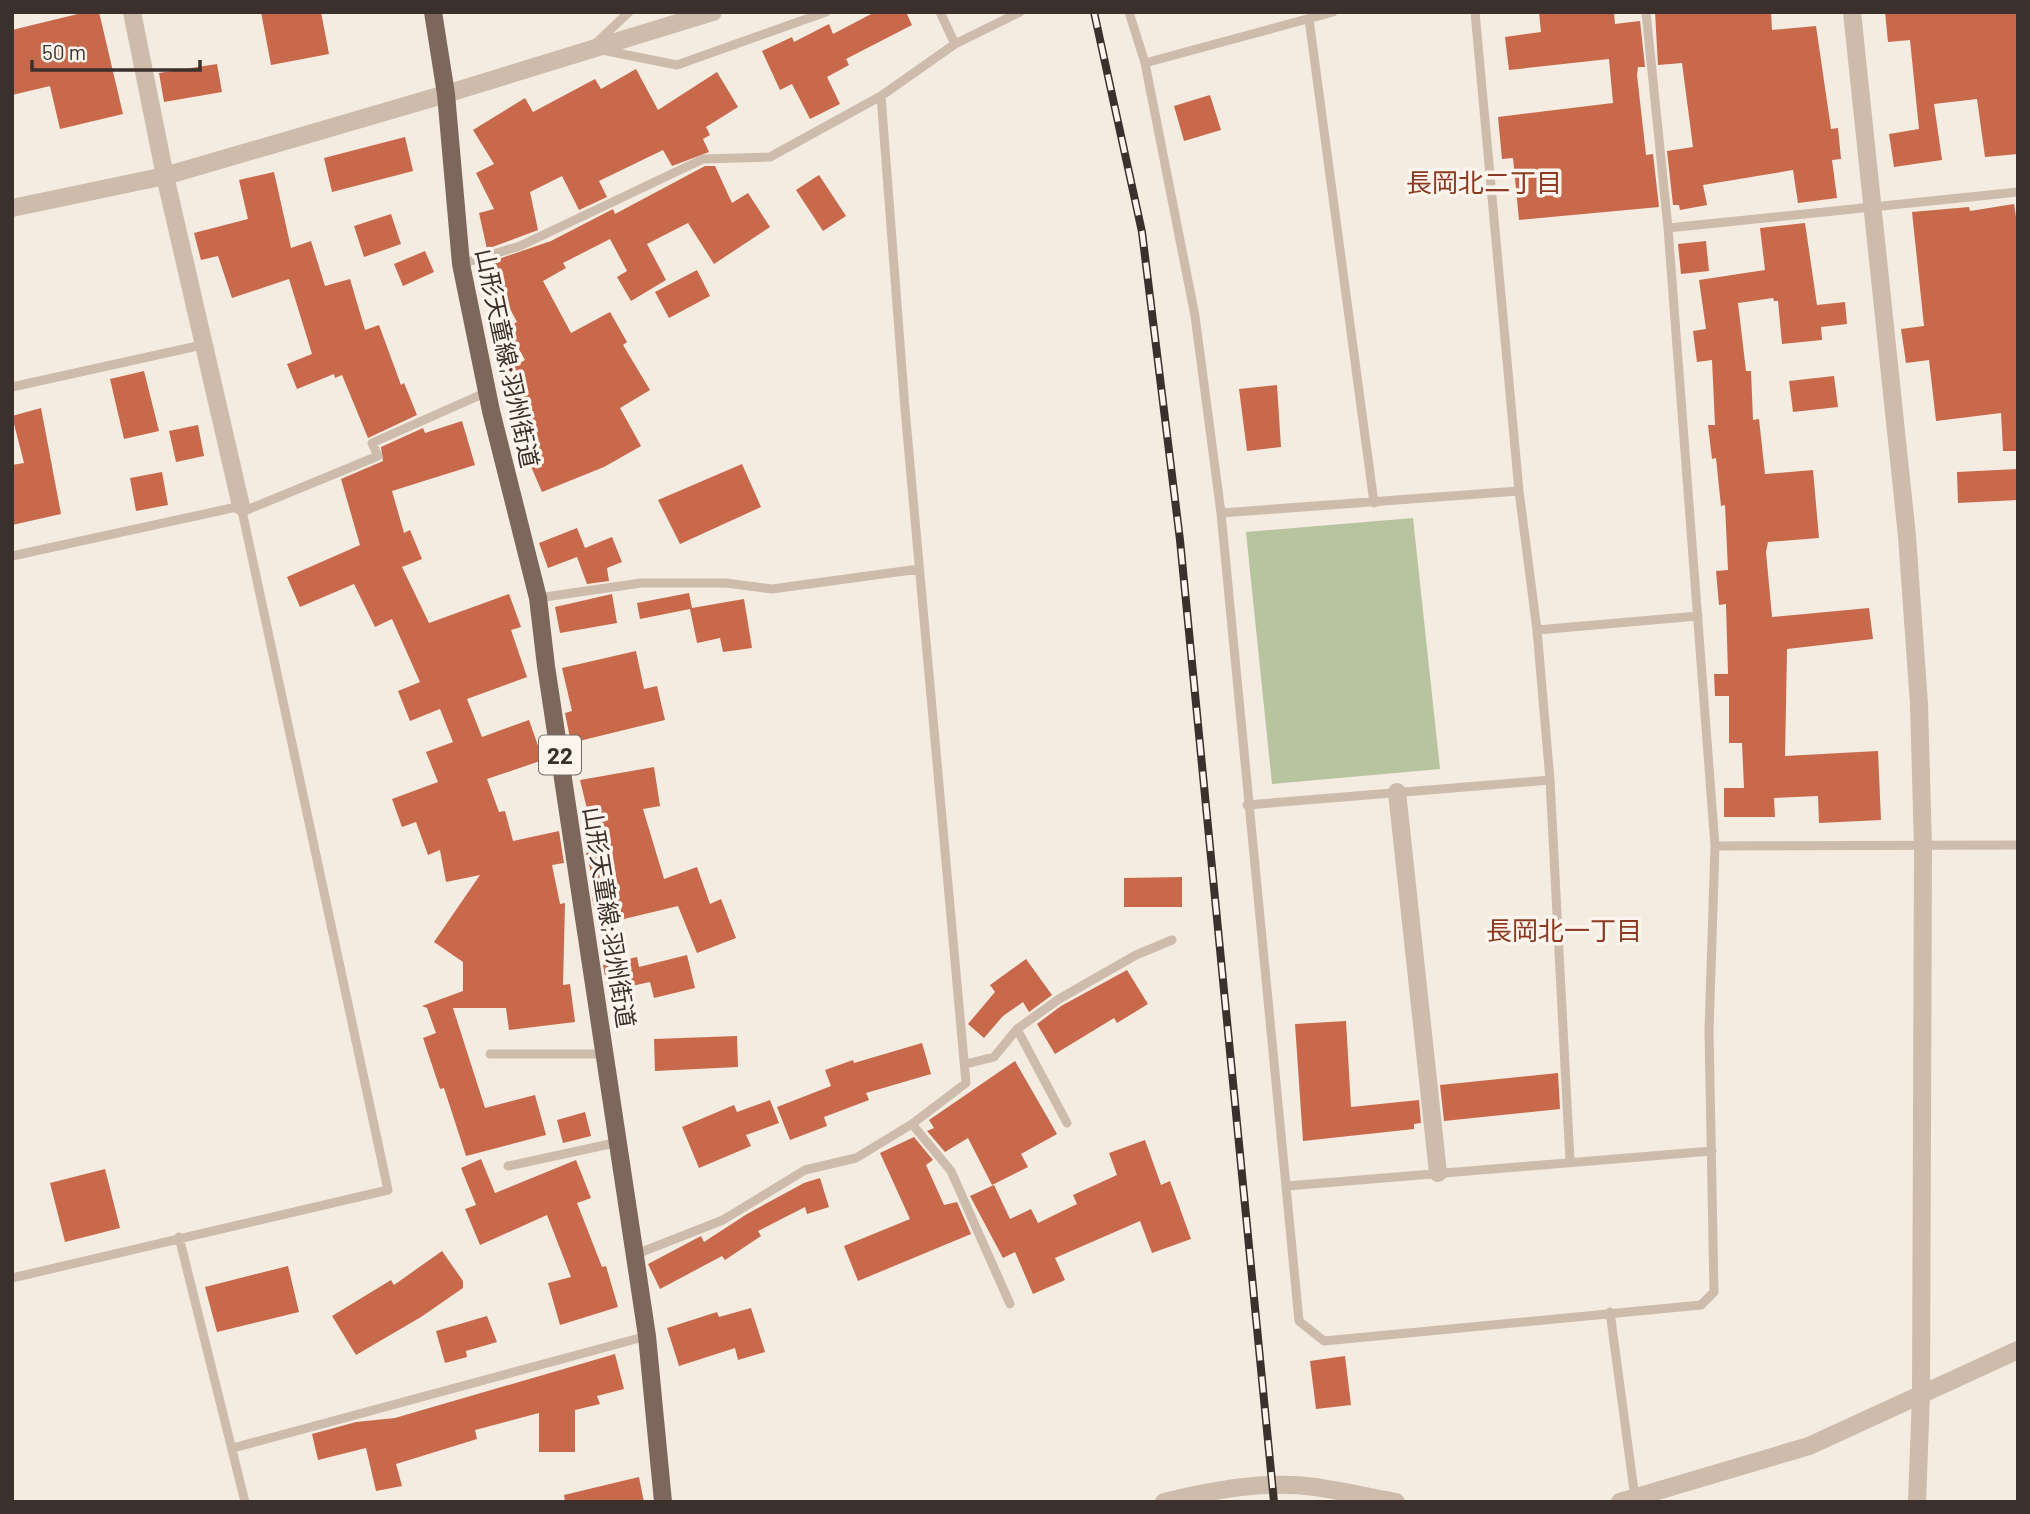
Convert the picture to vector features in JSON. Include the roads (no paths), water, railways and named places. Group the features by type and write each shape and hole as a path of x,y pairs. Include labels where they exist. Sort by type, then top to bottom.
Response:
{"main road":[{"name":"山形天童線;羽州街道","path":"433,12 446,94 461,264 487,392 538,598 647,1336 663,1502"}],"street":[{"path":"132,12 164,176 241,509"},
{"path":"12,208 164,176 446,94 713,12"},
{"path":"1852,12 1908,549 1919,704 1923,847 1921,1395 1917,1502"},
{"path":"1396,792 1437,1173"},
{"path":"1630,1501 1809,1446 2018,1350"},
{"path":"1164,1502 1208,1492 1273,1485 1314,1494 1396,1502"}],"lane":[{"path":"590,48 629,12"},
{"path":"590,48 677,65 826,12"},
{"path":"940,12 955,44"},
{"path":"461,264 520,246 703,159 770,158 881,96 955,44 1020,12"},
{"path":"1129,12 1145,63 1195,316 1221,513 1247,805 1299,1321 1324,1341 1701,1305 1714,1292 1709,1031 1715,846 1668,228 1646,12"},
{"path":"1145,63 1333,12"},
{"path":"1475,12 1519,491 1537,630 1550,780 1570,1161"},
{"path":"1308,19 1374,503"},
{"path":"634,1255 723,1220 804,1170 856,1158 912,1124 966,1083 919,569 881,96"},
{"path":"1668,228 2018,192"},
{"path":"12,387 202,345"},
{"path":"12,556 241,509 378,456 372,443 487,392"},
{"path":"1221,513 1519,491"},
{"path":"12,1278 178,1237 388,1191 241,509"},
{"path":"538,598 641,583 726,583 772,589 919,569"},
{"path":"1537,630 1698,616"},
{"path":"1247,805 1550,780"},
{"path":"1715,846 2018,845"},
{"path":"966,1064 994,1057 1017,1029 1125,961 1172,940"},
{"path":"1017,1029 1067,1123"},
{"path":"490,1054 607,1054"},
{"path":"912,1124 951,1171 1010,1304"},
{"path":"508,1166 619,1142"},
{"path":"1287,1186 1712,1150"},
{"path":"178,1237 245,1502"},
{"path":"1611,1312 1630,1501"},
{"path":"233,1448 647,1336"}],"railway":[{"path":"1094,12 1142,232 1180,540 1274,1502"}],"district":[{"name":"長岡北二丁目","path":"1484,181"},
{"name":"長岡北一丁目","path":"1564,929"}]}
